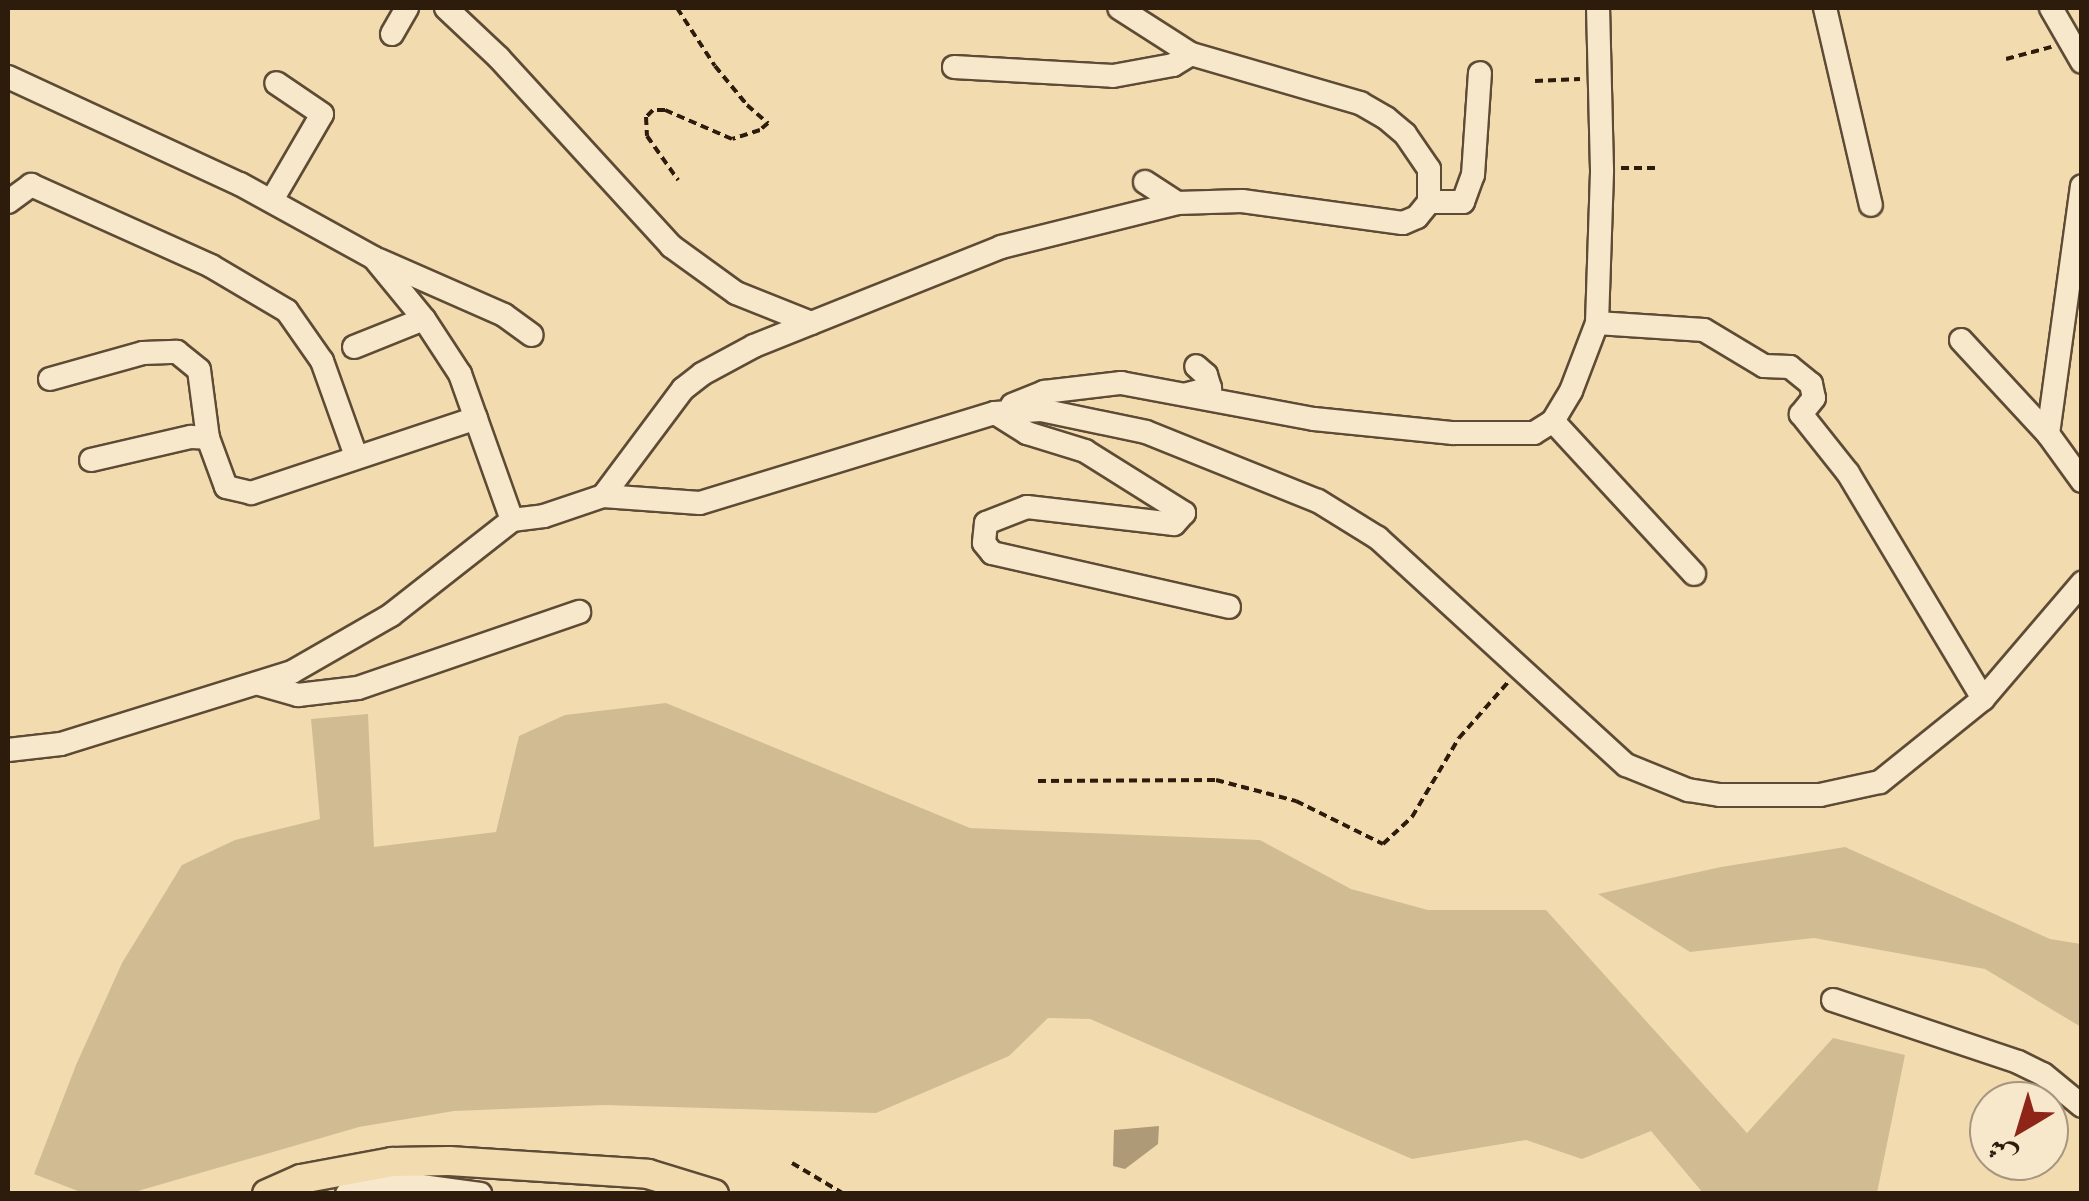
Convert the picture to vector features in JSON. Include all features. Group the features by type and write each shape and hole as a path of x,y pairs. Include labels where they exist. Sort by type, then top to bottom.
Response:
{"main road":[{"path":"267,1194 301,1180 374,1166 450,1161 630,1172 714,1194"}],"street":[{"path":"392,34 407,8"},
{"path":"446,8 499,58 671,246 736,293 811,324"},
{"path":"603,496 684,389 754,346 1001,247 1176,202 1242,202 1403,222 1417,216 1429,202 1429,169 1405,134 1386,118 1360,103 1191,54 1119,8"},
{"path":"8,768 60,744 292,672 391,616 512,520 544,516 603,496 700,503 996,413 1044,392 1121,383 1314,419 1452,433 1534,433 1553,421 1571,391 1596,323 1602,170 1598,8"},
{"path":"1825,8 1871,205"},
{"path":"2051,8 2076,52"},
{"path":"954,67 1113,76 1172,65 1191,54"},
{"path":"1429,202 1463,202 1473,175 1480,73"},
{"path":"8,76 272,200 374,258 504,315 532,335"},
{"path":"272,200 322,114 276,83"},
{"path":"1145,182 1176,202"},
{"path":"8,202 32,185 210,266 286,310 322,360 356,456"},
{"path":"2048,434 2082,186"},
{"path":"374,258 424,319 460,374 512,520"},
{"path":"354,347 424,319"},
{"path":"1596,323 1704,330 1764,366 1790,367 1810,384 1814,398 1801,414 1848,473 1983,699"},
{"path":"1961,340 2048,434 2082,480"},
{"path":"50,379 142,352 176,352 200,370 208,438 226,487 235,493 251,493 476,418"},
{"path":"1185,395 1210,388 1206,374 1196,366"},
{"path":"996,413 1040,410 1146,432 1318,501 1378,538 1626,764 1660,781 1720,796 1820,794 1880,782 1983,699 2082,583"},
{"path":"996,413 1028,433 1085,451 1184,513 1174,524 1027,507 986,522 984,544 992,553 1229,607"},
{"path":"1553,421 1694,574"},
{"path":"91,460 191,437 208,438"},
{"path":"258,684 298,695 358,688 579,612"},
{"path":"8,750 60,744"},
{"path":"1833,1000 2018,1062 2044,1074 2082,1106"},
{"path":"347,1194 399,1183 480,1194"}],"path":[{"path":"677,8 715,66 747,105 768,123 760,130 732,139 665,110 653,110 646,117 647,136 678,180"},
{"path":"2006,59 2076,52"},
{"path":"1535,81 1600,78"},
{"path":"1602,170 1656,168"},
{"path":"1038,781 1216,780 1296,801 1383,844 1412,816 1459,738 1519,669"},
{"path":"792,1163 844,1194"}],"shaded area":[{"path":"666,703 970,828 1260,840 1351,889 1428,910 1546,910 1747,1133 1833,1038 1905,1055 1877,1193 1703,1193 1651,1131 1582,1159 1526,1140 1412,1159 1090,1019 1048,1018 1009,1056 876,1113 604,1105 454,1111 359,1127 131,1193 83,1193 34,1174 76,1065 122,963 182,865 235,840 320,819 311,719 368,714 374,847 496,832 519,736 565,715"},
{"path":"1845,847 2050,939 2081,944 2081,1027 1985,969 1814,938 1690,952 1598,894 1721,867"},
{"path":"1159,1126 1158,1144 1125,1169 1113,1166 1114,1130"}]}
